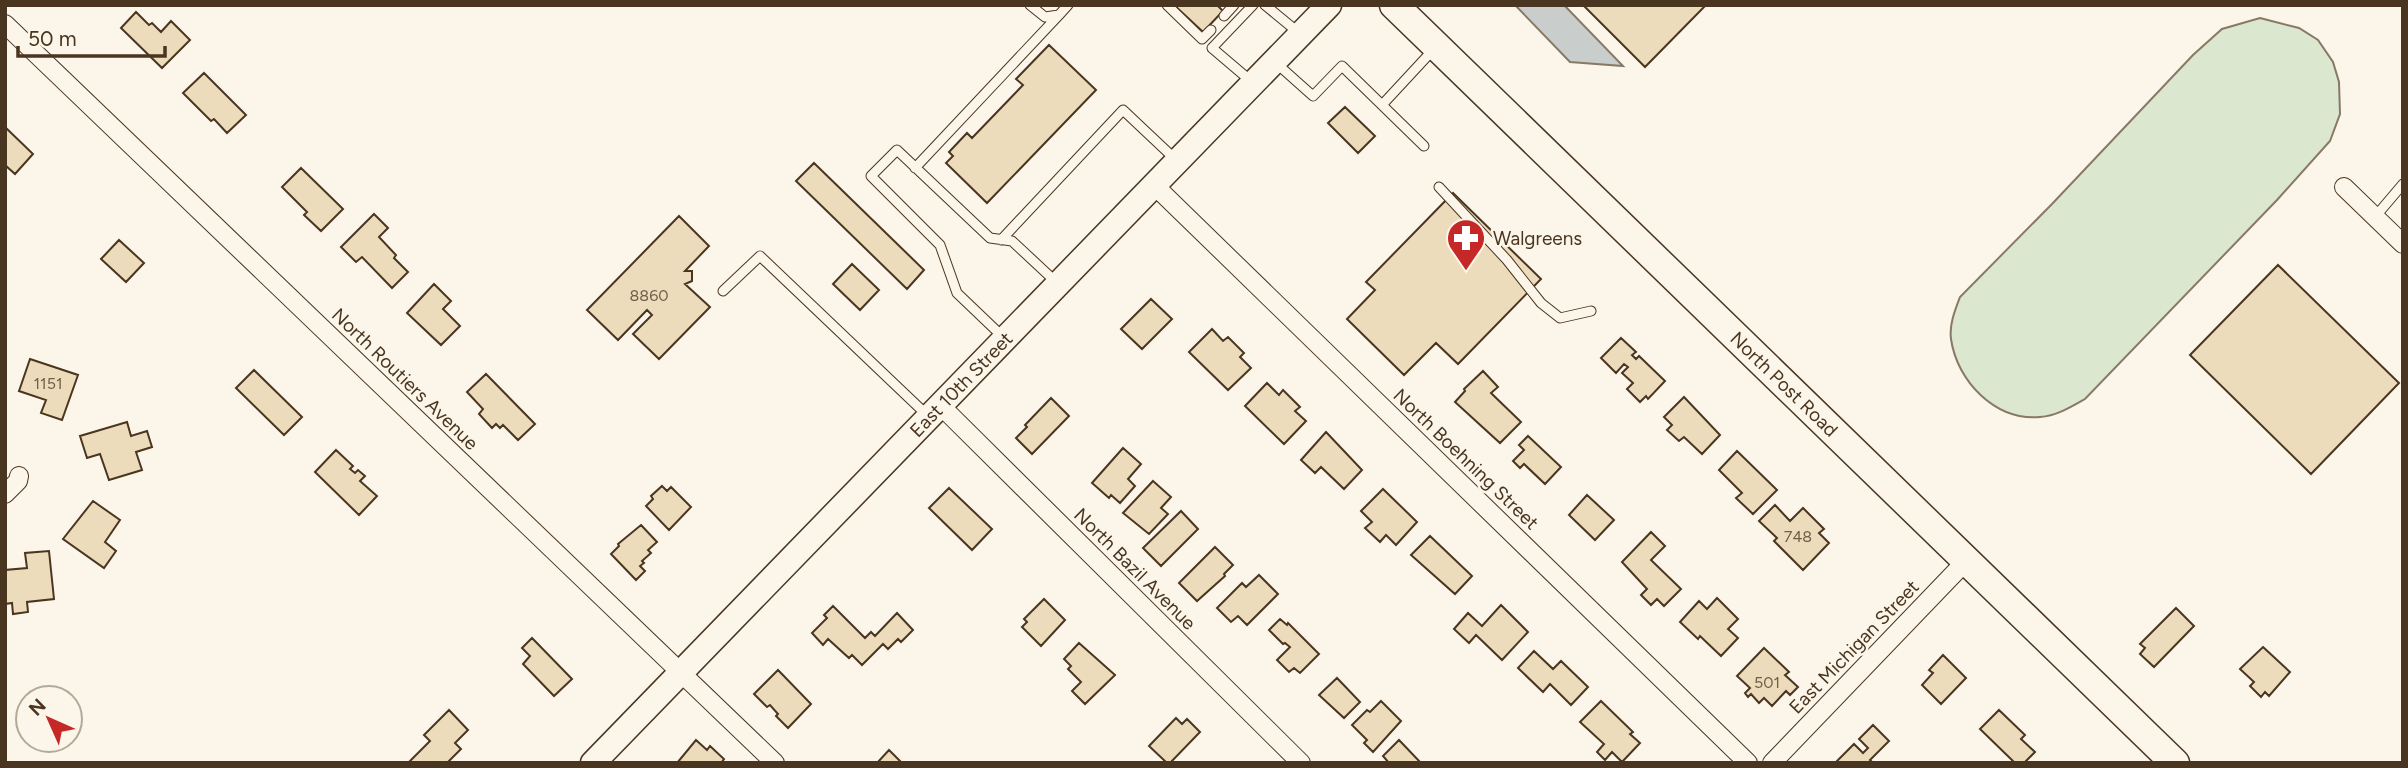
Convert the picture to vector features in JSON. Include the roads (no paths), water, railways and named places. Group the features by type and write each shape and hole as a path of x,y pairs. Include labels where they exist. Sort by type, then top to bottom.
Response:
{"main road":[{"name":"East 10th Street","path":"593,763 1329,5"},
{"name":"North Post Road","path":"1394,5 2175,763"}],"street":[{"name":"North Routiers Avenue","path":"5,24 775,763"},
{"name":"North Boehning Street","path":"1154,185 1748,763"},
{"path":"2344,187 2403,244"},
{"name":"North Bazil Avenue","path":"934,411 1301,763"},
{"path":"5,494 11,490 19,475"},
{"name":"East Michigan Street","path":"1772,763 1967,560"}],"lane":[{"path":"1030,5 1045,17 1059,15"},
{"path":"915,167 1068,5"},
{"path":"1167,5 1253,83"},
{"path":"1224,16 1234,5"},
{"path":"1212,48 1253,5"},
{"path":"1265,5 1301,34"},
{"path":"1202,39 1211,30"},
{"path":"1381,105 1436,48"},
{"path":"1274,61 1313,96 1342,66 1424,146"},
{"path":"1001,240 1123,110 1177,161"},
{"path":"1004,338 957,293 940,245 871,176 897,150 990,238 1012,241 1057,284"},
{"path":"2375,217 2403,184"},
{"path":"1439,187 1507,260 1541,303 1560,318 1591,311"},
{"path":"723,291 760,256 934,411"}],"place":[{"name":"Walgreens","path":"1466,272"}]}
